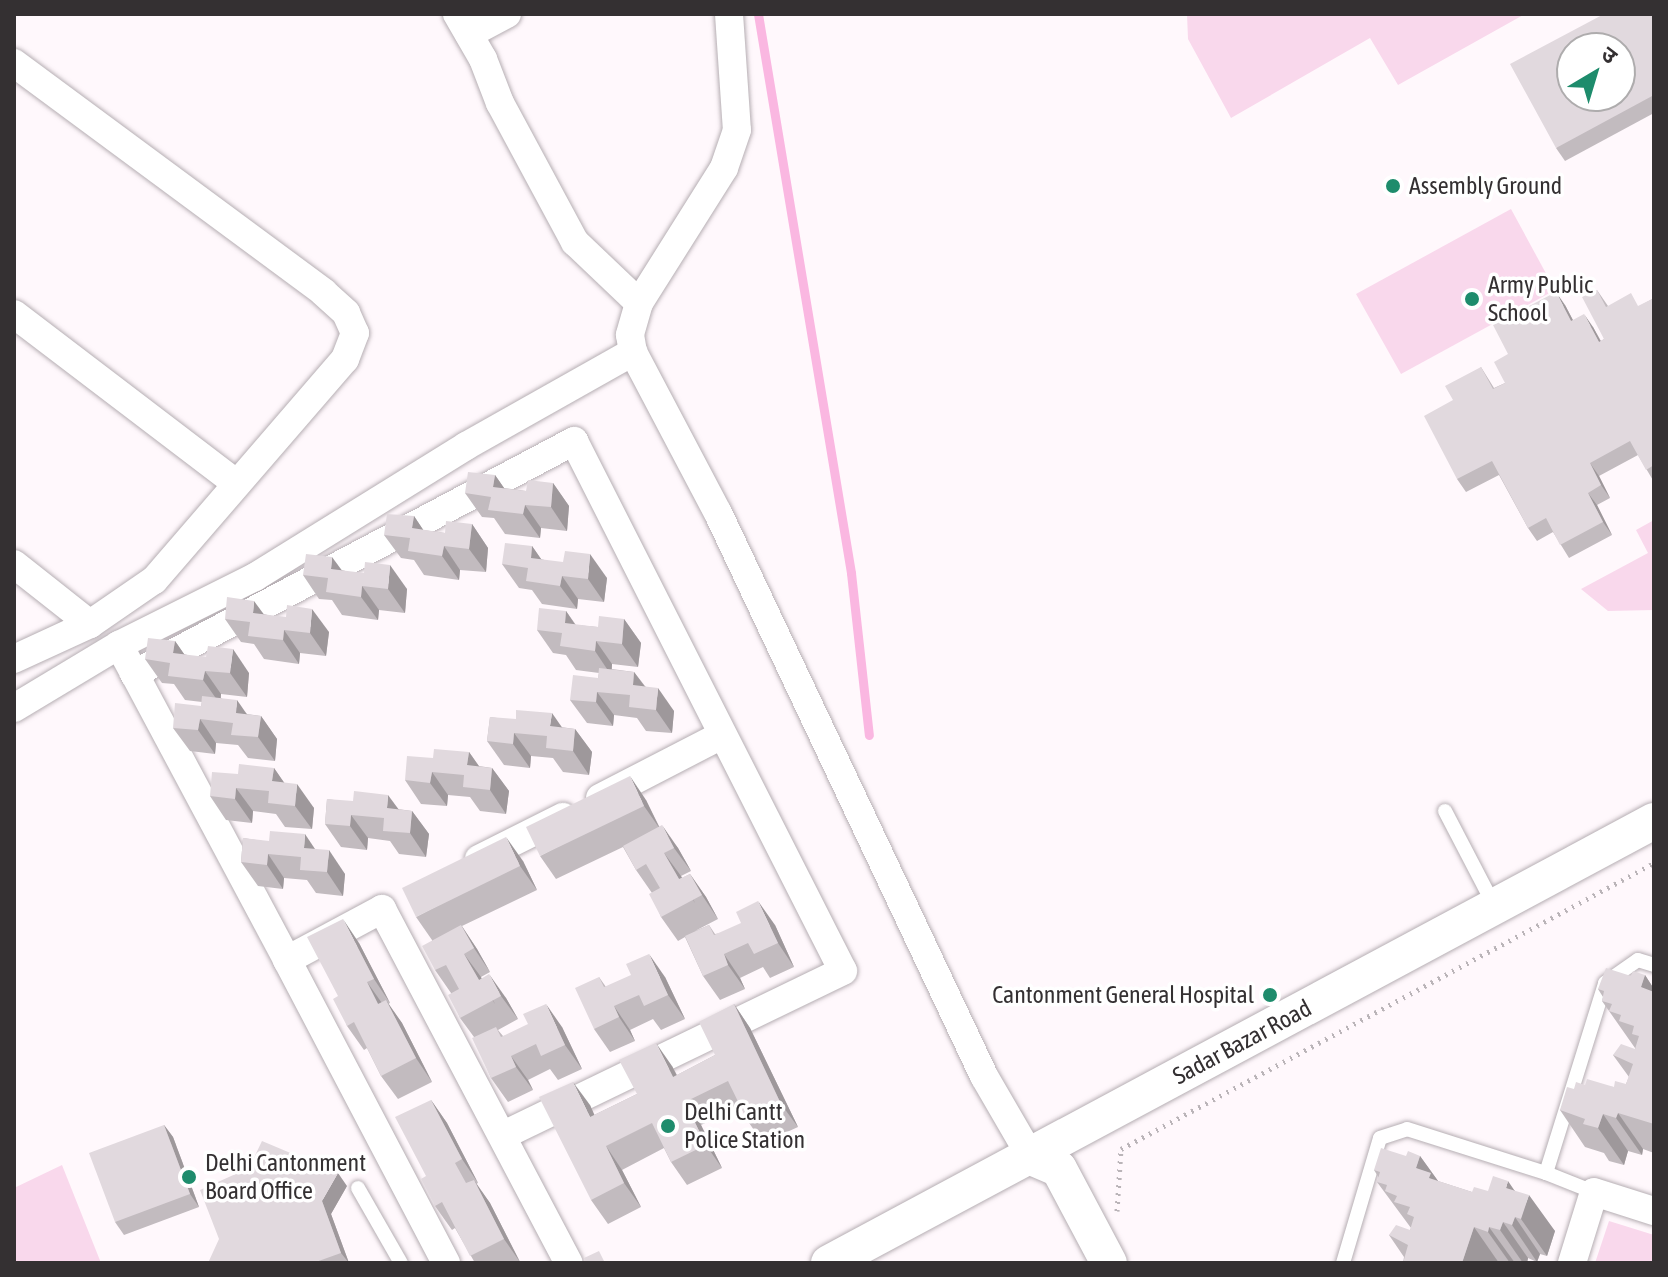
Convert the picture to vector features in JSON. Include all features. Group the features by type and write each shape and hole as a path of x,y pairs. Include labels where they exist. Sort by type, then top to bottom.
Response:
{"street":[{"path":"507,14 463,24 483,59 500,103 575,242 639,303"},
{"path":"729,14 737,130 724,168 639,303 630,335 633,352 718,513 984,1076 1031,1157 1059,1169 1109,1263"},
{"path":"14,63 346,313 355,333 345,359 154,580 90,624 14,659"},
{"path":"14,314 236,483"},
{"path":"14,708 119,645 255,577 466,446 633,352"},
{"path":"134,674 574,441 843,971 503,1135"},
{"path":"14,564 90,624"},
{"path":"119,645 446,1263"},
{"path":"453,873 722,735"},
{"name":"Sadar Bazar Road","path":"829,1263 1654,821"},
{"path":"287,960 410,894"},
{"path":"382,909 569,1263"},
{"path":"1572,1263 1594,1192 1654,1211"}],"lane":[{"path":"1445,811 1494,906"},
{"path":"1546,1173 1605,983 1638,960 1654,965"},
{"path":"1343,1263 1380,1138 1407,1129 1546,1173 1594,1192"},
{"path":"358,1188 401,1263"}],"path":[{"path":"1117,1217 1121,1149 1654,863"}],"shaded area":[{"path":"1187,14 1525,14 1398,85 1370,38 1231,118 1188,39"},
{"path":"1511,209 1555,290 1401,374 1356,294"},
{"path":"1654,520 1654,610 1608,611 1581,589 1648,553 1636,530"},
{"path":"62,1165 101,1263 14,1263 14,1188"},
{"path":"1609,1221 1654,1235 1654,1263 1595,1263"}],"building":[{"path":"1604,14 1654,14 1654,95 1636,105 1636,32 1570,32"},
{"path":"1556,40 1556,112 1623,112 1556,148 1510,64"},
{"path":"1597,290 1606,307 1631,293 1638,306 1654,298 1654,465 1646,470 1630,441 1590,463 1601,485 1588,493 1603,522 1560,545 1546,518 1528,528 1492,461 1457,479 1424,416 1453,400 1445,386 1481,367 1493,389 1505,383 1494,362 1508,354 1493,325 1556,292 1571,321 1584,314 1599,342 1604,339 1582,297"},
{"path":"468,472 495,475 493,487 526,491 528,480 553,483 551,507 525,505 523,514 488,510 491,497 465,493"},
{"path":"387,514 414,516 412,528 445,533 446,521 472,524 469,549 444,546 442,556 408,551 410,538 384,535"},
{"path":"505,543 532,546 531,558 563,562 565,551 590,554 588,579 562,576 560,586 526,581 528,568 502,564"},
{"path":"306,554 332,557 331,569 364,573 365,562 390,565 388,589 362,586 361,597 326,592 328,578 303,575"},
{"path":"227,597 254,601 253,613 286,617 287,605 312,609 310,633 284,630 283,640 248,636 250,622 225,619"},
{"path":"539,608 566,611 565,623 598,627 599,616 624,619 622,644 596,641 595,651 560,646 562,633 537,630"},
{"path":"148,638 175,641 173,653 206,657 208,646 233,649 230,673 205,671 203,680 168,676 170,663 145,659"},
{"path":"599,668 634,672 633,685 658,688 656,710 629,707 630,695 597,692 596,702 570,700 573,675 598,678"},
{"path":"202,696 237,700 236,713 261,716 258,737 231,735 233,723 200,719 198,730 173,728 175,703 201,706"},
{"path":"516,710 552,713 550,726 575,729 573,751 546,748 547,736 514,733 513,744 487,741 490,717 516,719"},
{"path":"434,749 469,752 467,765 492,768 490,790 463,787 464,775 432,772 430,783 405,780 407,756 433,758"},
{"path":"239,764 274,768 272,781 297,784 295,806 268,803 269,791 236,788 235,799 210,796 212,772 238,774"},
{"path":"630,776 644,806 540,856 526,827"},
{"path":"354,791 388,795 387,808 412,811 410,833 383,831 384,818 351,815 350,826 325,824 327,799 353,801"},
{"path":"662,825 674,848 664,853 679,879 690,874 702,895 661,917 649,894 660,888 646,864 636,870 623,846"},
{"path":"270,831 305,834 304,848 329,850 327,872 300,870 301,857 268,854 267,865 241,862 243,838 269,841"},
{"path":"506,837 520,866 416,917 402,888"},
{"path":"758,901 778,943 754,954 748,943 724,954 728,965 703,976 685,936 709,925 714,935 741,923 736,912"},
{"path":"343,919 374,979 367,982 378,1004 386,1000 416,1058 381,1076 354,1022 347,1026 333,999 338,996 307,937"},
{"path":"461,925 474,948 464,954 479,980 489,974 501,996 460,1018 448,995 459,989 446,965 435,970 422,946"},
{"path":"649,954 668,995 644,1006 639,995 614,1006 619,1017 594,1029 575,988 599,977 604,987 631,975 626,964"},
{"path":"1606,968 1631,976 1633,971 1645,975 1641,987 1654,992 1654,1124 1618,1113 1616,1118 1603,1114 1598,1128 1583,1124 1585,1119 1560,1110 1567,1087 1574,1089 1576,1082 1585,1085 1587,1079 1614,1087 1615,1081 1626,1084 1633,1064 1613,1055 1621,1044 1635,1049 1639,1036 1632,1034 1634,1026 1619,1021 1621,1015 1609,1011 1612,1004 1602,1001 1604,991 1598,989"},
{"path":"546,1004 565,1045 541,1056 536,1044 511,1056 516,1067 491,1078 472,1038 496,1027 501,1037 528,1024 523,1014"},
{"path":"734,1004 781,1104 747,1120 728,1081 685,1102 706,1145 671,1162 652,1123 606,1146 624,1183 591,1200 539,1097 573,1082 590,1117 637,1094 619,1060 656,1043 673,1077 715,1055 699,1022"},
{"path":"431,1100 462,1159 455,1163 466,1183 474,1180 504,1239 470,1256 442,1202 435,1206 421,1179 426,1176 395,1117"},
{"path":"164,1125 190,1194 115,1222 89,1153"},
{"path":"262,1141 338,1173 322,1201 341,1253 313,1263 208,1263 219,1239 200,1190 249,1168"},
{"path":"1381,1148 1406,1156 1408,1151 1420,1156 1416,1168 1431,1173 1429,1178 1472,1192 1474,1187 1488,1191 1493,1176 1508,1181 1506,1188 1529,1195 1521,1219 1515,1217 1512,1225 1503,1222 1500,1230 1489,1227 1488,1232 1474,1227 1462,1263 1403,1263 1408,1245 1389,1235 1396,1225 1410,1230 1414,1217 1407,1214 1410,1207 1394,1202 1397,1196 1385,1191 1387,1185 1377,1182 1380,1172 1374,1170"},
{"path":"599,1251 605,1263 586,1263 584,1258"}],"waterway":[{"path":"758,14 851,573 869,735"}],"place":[{"name":"Assembly Ground","path":"1393,186"},
{"name":"Army Public School","path":"1472,299"},
{"name":"Cantonment General Hospital","path":"1270,995"},
{"name":"Delhi Cantt Police Station","path":"668,1126"},
{"name":"Delhi Cantonment Board Office","path":"189,1177"}]}
